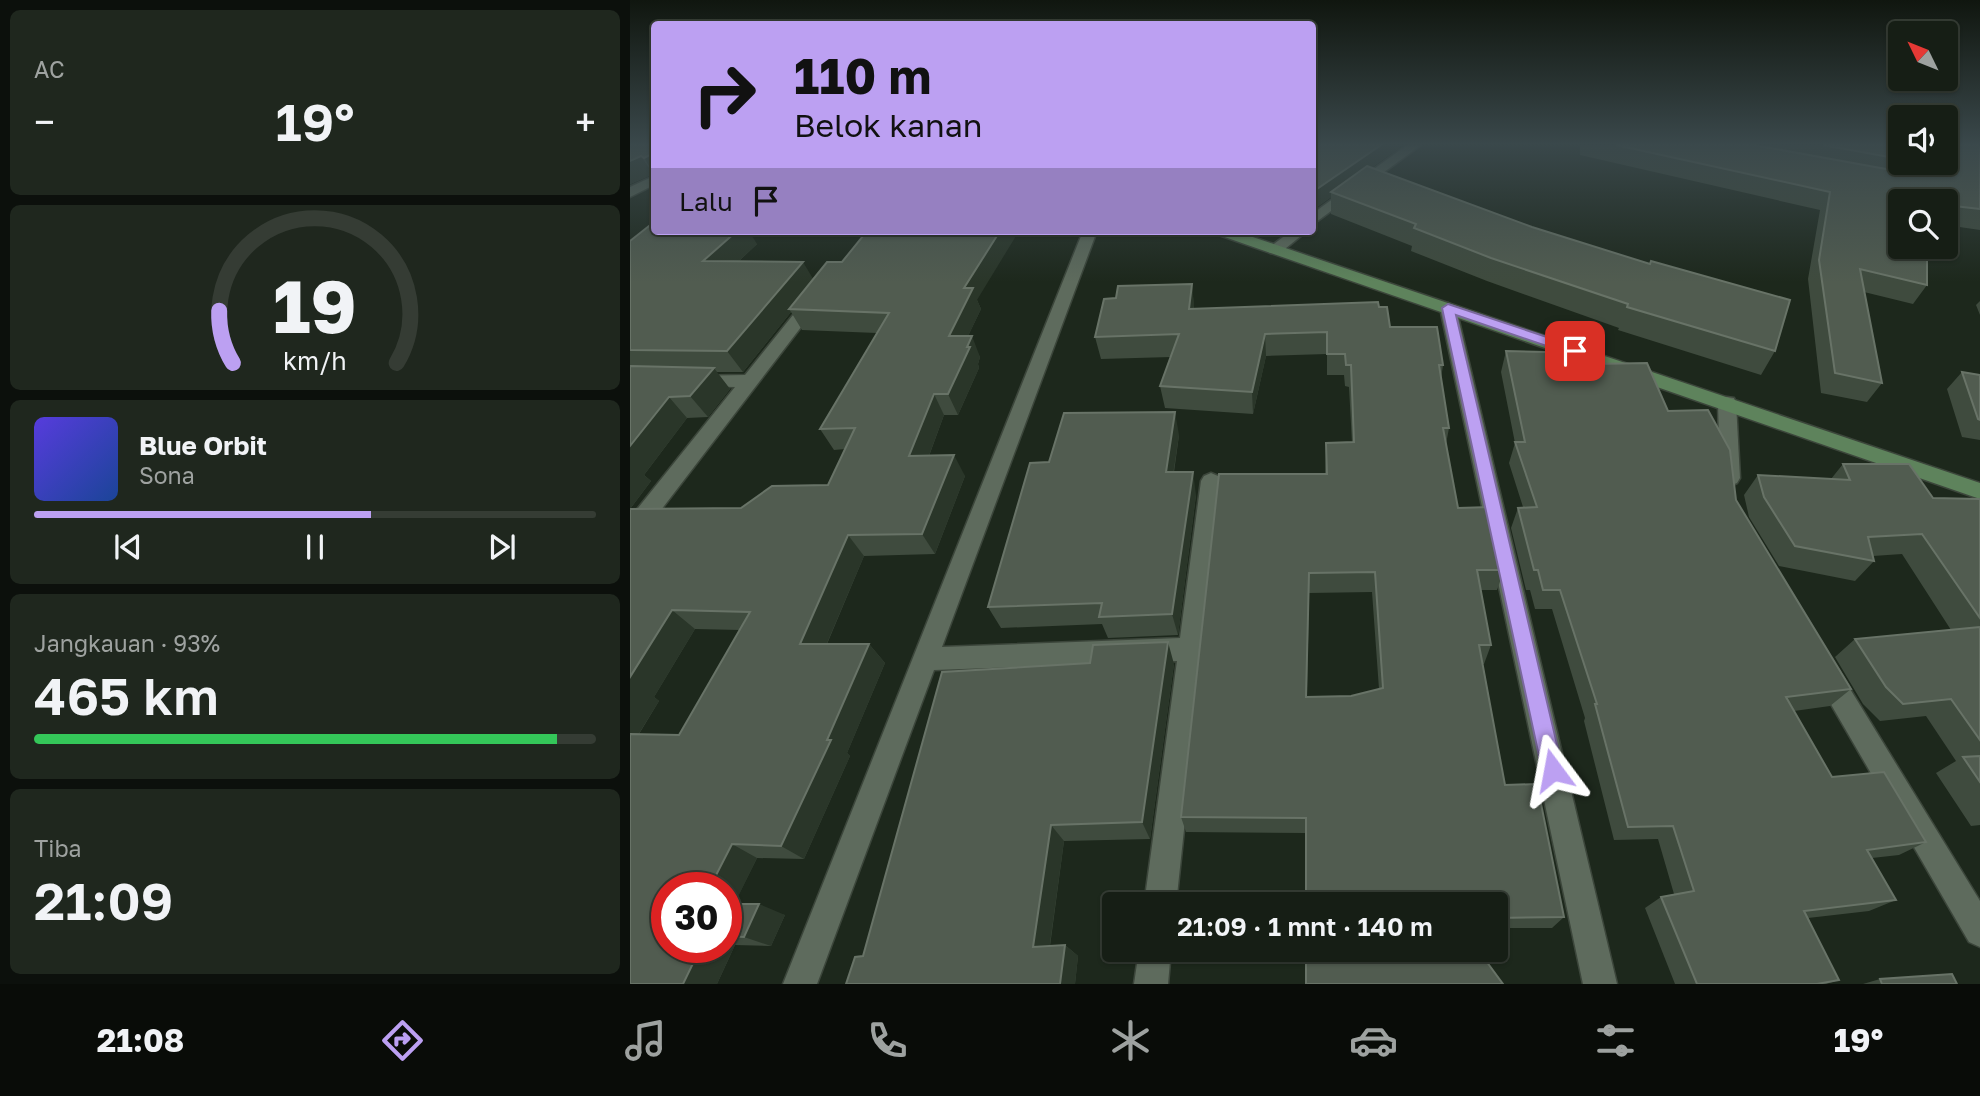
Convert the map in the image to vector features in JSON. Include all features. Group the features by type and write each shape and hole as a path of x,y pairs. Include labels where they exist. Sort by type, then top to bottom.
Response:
{"main road":[{"path":"1232,235 1980,491"}],"street":[{"path":"1316,218 1353,191"},
{"path":"800,984 1088,235"},
{"path":"1275,250 1295,235"},
{"path":"630,534 825,284"},
{"path":"1448,308 1600,984"},
{"path":"670,379 751,381"},
{"path":"1727,403 1732,502"},
{"path":"1162,892 1211,481"},
{"path":"923,659 1191,649"},
{"path":"1813,649 1980,931"},
{"path":"1151,984 1154,962"}],"building":[{"path":"1434,191 1532,227 1650,264 1651,261 1790,300 1775,351 1627,307 1628,304 1491,258 1414,228 1416,224 1331,192"},
{"path":"1825,191 1888,191 1888,259 1927,259 1927,285 1860,269 1882,383 1835,373 1819,260 1830,192"},
{"path":"1958,191 1980,191 1980,209 1958,206"},
{"path":"651,224 651,235 732,235 703,261 803,262 727,351 630,350 630,241"},
{"path":"864,235 997,235 964,288 973,288 949,336 972,336 967,347 970,347 948,394 934,394 909,456 954,455 922,534 848,535 800,644 869,644 827,740 831,740 781,846 732,844 718,872 651,872 651,963 693,963 683,984 630,984 630,734 679,735 750,612 672,610 630,677 630,509 741,508 772,486 828,485 855,428 820,429 889,313 789,309 827,262 842,262"},
{"path":"1192,284 1189,309 1378,302 1379,307 1387,307 1390,327 1437,327 1443,365 1439,365 1449,428 1443,428 1458,508 1490,507 1504,570 1477,570 1491,645 1479,645 1505,785 1537,784 1564,917 1508,918 1508,892 1306,892 1306,818 1181,817 1219,474 1327,474 1326,443 1354,442 1351,365 1346,365 1345,354 1327,354 1327,332 1265,334 1252,392 1160,386 1179,334 1095,337 1104,299 1116,298 1118,286","holes":["1375,572 1383,688 1351,696 1306,697 1309,573"]},
{"path":"1506,351 1590,353 1594,364 1647,363 1668,411 1708,410 1730,450 1736,500 1851,689 1786,697 1832,777 1884,772 1926,842 1867,850 1896,900 1804,911 1839,980 1817,984 1697,984 1661,897 1694,891 1673,826 1628,827 1597,704 1560,590 1543,590 1538,570 1534,570 1518,508 1537,507 1515,442 1525,442"},
{"path":"630,366 714,368 690,396 669,397 630,446"},
{"path":"1962,372 1980,375 1980,420 1978,419"},
{"path":"1175,412 1166,472 1193,472 1172,614 1099,617 1102,603 988,607 1030,463 1049,462 1064,413"},
{"path":"1843,464 1909,464 1933,498 1980,499 1980,618 1922,534 1868,537 1874,561 1795,546 1764,497 1758,475 1850,480"},
{"path":"1980,627 1980,740 1951,699 1903,704 1886,687 1855,639"},
{"path":"1168,642 1142,822 1051,825 1033,947 1065,945 1060,984 846,984 855,957 863,956 942,672 1090,663 1093,645"},
{"path":"1980,756 1980,782 1963,757"},
{"path":"742,904 759,904 744,937"},
{"path":"1306,962 1487,962 1503,984 1306,984"},
{"path":"1952,974 1957,984 1882,984 1880,979"}],"route":[{"path":"1553,770 1448,308 1575,351"}]}
